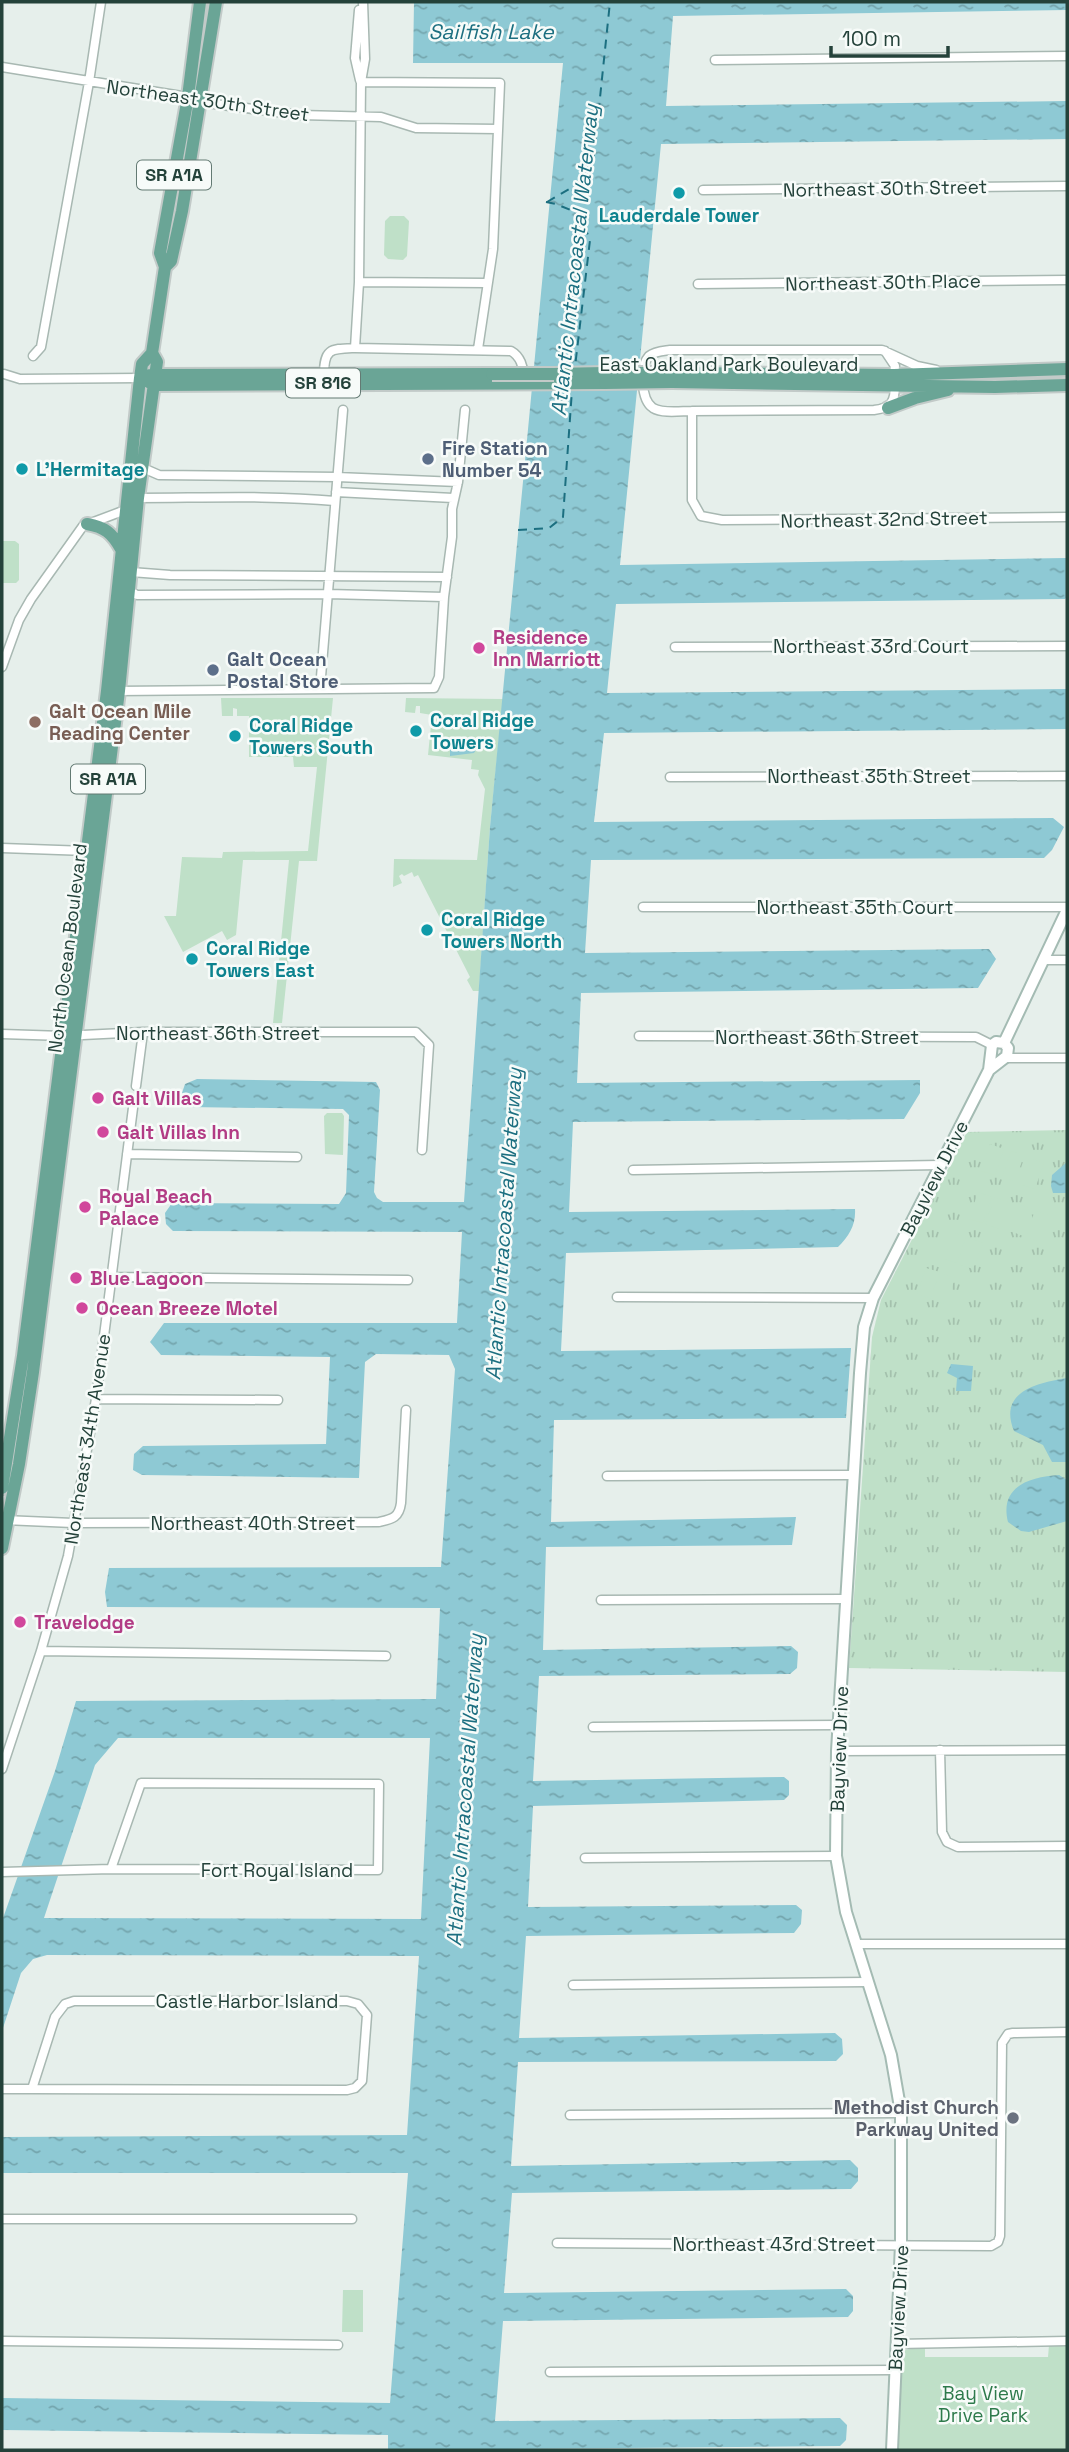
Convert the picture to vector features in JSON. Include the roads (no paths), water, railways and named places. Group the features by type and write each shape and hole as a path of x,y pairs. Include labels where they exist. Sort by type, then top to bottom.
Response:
{"main road":[{"name":"North Ocean Boulevard","path":"2,1488 69,1036 97,867 113,691 118,583 140,378 142,364 152,353 164,267 172,261 194,100 200,2"},
{"name":"North Ocean Boulevard","path":"194,100 216,2"},
{"name":"North Ocean Boulevard","path":"2,1548 33,1372 87,850 129,593 138,498 157,362 152,353"},
{"name":"East Oakland Park Boulevard","path":"894,379 951,373 1067,369"},
{"name":"East Oakland Park Boulevard","path":"154,379 324,375 492,379"},
{"name":"East Oakland Park Boulevard","path":"140,378 672,377 894,379 995,387 1067,385"},
{"path":"888,408 945,391 995,387"},
{"path":"129,478 138,498"},
{"path":"87,524 100,526 112,534 121,550"},
{"path":"87,850 93,856 97,867"}],"street":[{"path":"33,356 41,347 101,2"},
{"path":"355,348 359,282 361,82 355,61 362,2"},
{"path":"715,60 1067,56"},
{"name":"Northeast 30th Street","path":"2,66 300,116 387,118 415,128 498,129"},
{"path":"361,82 500,83 493,248 478,349"},
{"name":"Northeast 30th Street","path":"704,190 1067,186"},
{"name":"Northeast 30th Place","path":"698,284 1067,280"},
{"path":"359,282 487,283"},
{"path":"324,375 324,362 330,351 355,348 478,349 511,351 524,370 522,382"},
{"path":"885,351 895,366 895,398 888,408 692,411 661,410 653,408 646,401 643,377 648,358 661,351 670,350 885,351 917,366 951,373"},
{"name":"East Oakland Park Boulevard","path":"4,374 20,379 140,378"},
{"path":"320,688 343,410"},
{"path":"113,691 434,688 439,677 453,498 458,482 464,410"},
{"name":"Northeast 32nd Street","path":"692,411 691,500 701,516 722,520 1067,517"},
{"path":"143,468 159,475 337,477 458,482"},
{"path":"2,667 19,620 31,599 83,526 125,511 138,498 453,498"},
{"path":"131,572 170,575 447,577"},
{"path":"118,583 129,593 158,595 328,594 444,597"},
{"name":"Northeast 33rd Court","path":"675,647 1067,646"},
{"name":"Northeast 35th Street","path":"670,777 1067,776"},
{"path":"2,848 87,850"},
{"name":"Northeast 35th Court","path":"643,907 1067,908"},
{"name":"Bayview Drive","path":"892,2450 901,2244 901,2113 891,2055 846,1912 836,1856 838,1725 864,1327 873,1298 1000,1051 1067,908"},
{"path":"1043,960 1067,960"},
{"path":"136,1086 144,1032"},
{"name":"Northeast 36th Street","path":"2,1034 69,1036 144,1032 416,1032 429,1045 422,1150"},
{"name":"Northeast 36th Street","path":"639,1036 976,1037 1000,1051 1030,1058 1067,1058"},
{"name":"Northeast 34th Avenue","path":"2,1769 41,1651 68,1556 96,1399 134,1100"},
{"path":"127,1154 297,1157"},
{"path":"633,1170 940,1165"},
{"path":"111,1277 408,1280"},
{"path":"617,1297 873,1298"},
{"path":"96,1399 278,1400"},
{"name":"Northeast 40th Street","path":"5,1520 73,1523 379,1522 394,1519 400,1512 401,1503 406,1410"},
{"path":"607,1476 853,1475"},
{"path":"601,1600 846,1599"},
{"path":"41,1651 386,1656"},
{"path":"593,1727 838,1725"},
{"path":"837,1751 1067,1749"},
{"path":"940,1750 942,1832 947,1842 958,1847 1067,1846"},
{"name":"Fort Royal Island","path":"141,1783 379,1784 378,1870 111,1870 141,1783"},
{"path":"585,1858 836,1856"},
{"path":"2,1872 111,1870"},
{"path":"856,1944 1067,1944"},
{"path":"573,1985 867,1982"},
{"name":"Castle Harbor Island","path":"2,2089 346,2090 355,2088 362,2081 367,2015 358,2004 347,2001 74,2001 65,2004 55,2017 32,2089"},
{"name":"Northeast 43rd Street","path":"557,2243 991,2246 998,2242 1000,2236 1001,2048 1004,2038 1013,2033 1067,2032"},
{"path":"570,2115 901,2113"},
{"path":"2,2218 352,2219"},
{"path":"2,2341 338,2345"},
{"path":"897,2344 1067,2341"},
{"path":"550,2372 894,2370"}],"water":[{"path":"414,2 1067,2 1067,10 673,16 666,106 1067,101 1067,139 661,144 620,565 1066,558 1067,597 616,604 607,693 1067,689 1067,729 604,733 594,822 1053,818 1064,827 1052,850 1044,858 591,860 585,953 989,949 996,959 978,988 581,993 577,1083 920,1080 920,1093 904,1119 573,1122 569,1212 855,1209 855,1215 851,1230 838,1247 566,1253 561,1351 851,1348 846,1418 554,1420 551,1522 796,1517 792,1545 546,1547 543,1650 791,1646 798,1652 797,1668 790,1674 539,1676 533,1781 784,1777 789,1781 789,1795 784,1800 533,1806 528,1907 796,1905 802,1910 801,1924 794,1933 526,1936 519,2038 835,2033 842,2039 843,2054 836,2061 518,2062 511,2166 850,2160 858,2168 858,2181 851,2189 512,2193 504,2293 846,2289 853,2296 853,2311 848,2317 503,2321 495,2421 840,2418 847,2425 846,2440 840,2446 388,2450 388,2435 2,2430 2,2398 390,2403 408,2173 2,2173 2,2137 407,2135 419,1956 47,1955 33,1959 21,1973 2,2031 2,1921 55,1771 76,1701 436,1699 440,1608 107,1607 105,1592 109,1568 441,1567 455,1369 449,1355 376,1354 365,1362 359,1478 142,1475 133,1470 134,1454 143,1446 326,1444 330,1357 161,1355 150,1342 164,1323 457,1323 462,1232 173,1231 166,1224 165,1213 172,1203 339,1204 346,1193 349,1115 343,1109 187,1107 182,1093 185,1084 197,1079 376,1082 380,1090 374,1192 377,1198 383,1202 464,1202 490,827 563,63 413,63","holes":["118,1738 430,1738 421,1919 44,1918 95,1765"]},
{"path":"468,741 478,746 474,753 450,756 450,743 464,744"},
{"path":"1067,1162 1067,1193 1053,1193 1052,1175"},
{"path":"951,1364 973,1366 971,1391 956,1391 957,1378 947,1373"},
{"path":"1067,1378 1067,1462 1052,1462 1043,1445 1014,1431 1010,1418 1011,1407 1016,1398 1032,1387"},
{"path":"1059,1475 1067,1480 1067,1521 1029,1532 1021,1531 1008,1522 1008,1500 1019,1486 1038,1478"}],"place":[{"name":"Lauderdale Tower","path":"679,193"},
{"name":"Fire Station Number 54","path":"428,459"},
{"name":"L'Hermitage","path":"22,469"},
{"name":"Residence Inn Marriott","path":"479,648"},
{"name":"Galt Ocean Postal Store","path":"213,670"},
{"name":"Galt Ocean Mile Reading Center","path":"35,722"},
{"name":"Coral Ridge Towers","path":"416,731"},
{"name":"Coral Ridge Towers South","path":"235,736"},
{"name":"Coral Ridge Towers North","path":"427,930"},
{"name":"Coral Ridge Towers East","path":"192,959"},
{"name":"Galt Villas","path":"98,1098"},
{"name":"Galt Villas Inn","path":"103,1132"},
{"name":"Royal Beach Palace","path":"85,1207"},
{"name":"Blue Lagoon","path":"76,1278"},
{"name":"Ocean Breeze Motel","path":"82,1308"},
{"name":"Travelodge","path":"20,1622"},
{"name":"Methodist Church Parkway United","path":"1013,2118"}],"water label":[{"name":"Sailfish Lake","path":"491,32"},
{"name":"Atlantic Intracoastal Waterway","path":"575,260"},
{"name":"Atlantic Intracoastal Waterway","path":"504,1224"},
{"name":"Atlantic Intracoastal Waterway","path":"465,1790"}],"park label":[{"name":"Bay View Drive Park","path":"983,2404"}]}
